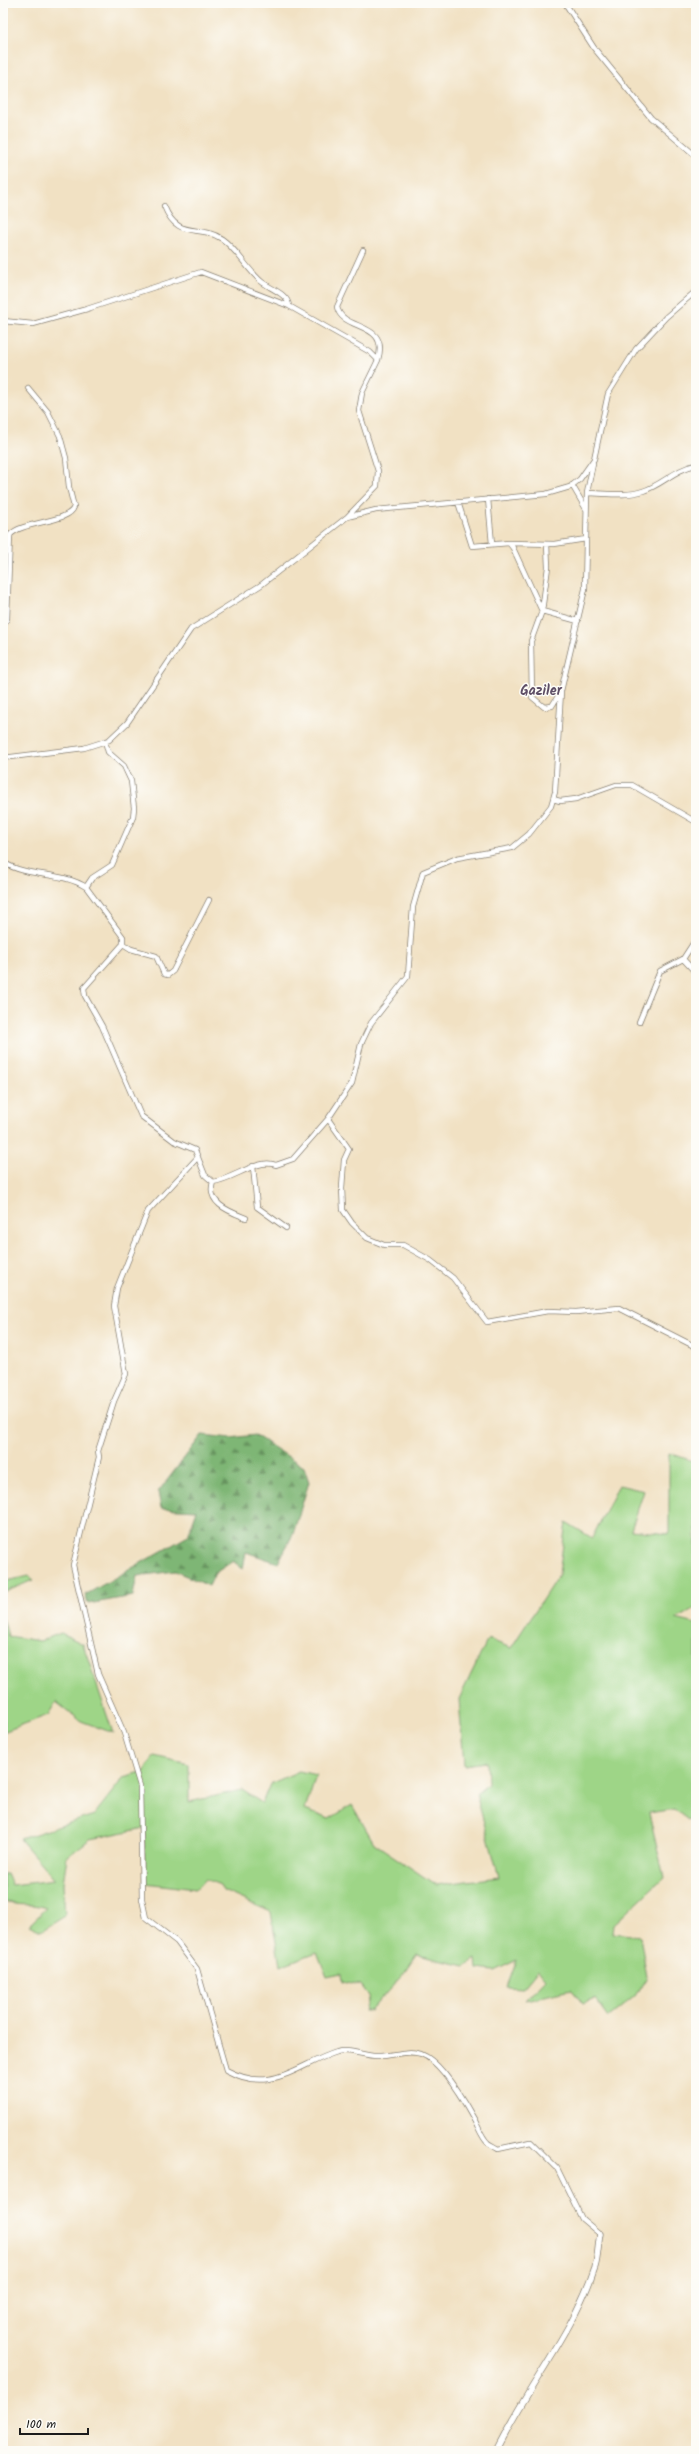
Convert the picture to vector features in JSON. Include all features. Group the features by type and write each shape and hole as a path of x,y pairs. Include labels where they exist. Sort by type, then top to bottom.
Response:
{"street":[{"path":"565,3 594,48 651,118 696,156"},
{"path":"164,206 171,220 180,228 212,235 225,242 258,278 284,296 289,306"},
{"path":"3,758 84,748 105,741 127,724 191,629 261,585 347,517 376,486 378,471 359,411 362,393 378,360 380,346 376,335 341,315 337,310 338,303 363,250"},
{"path":"3,321 33,324 87,309 201,272 289,306 370,352 378,360"},
{"path":"3,862 14,869 58,875 86,887 122,937 123,944 84,988 85,996 102,1026 141,1116 174,1141 195,1150 205,1175 213,1182 227,1180 253,1166 268,1162 276,1165 293,1159 328,1119 352,1083 361,1044 371,1023 408,976 413,906 423,872 457,858 512,848 529,834 551,806 553,799 561,691 585,589 587,493 608,394 636,348 666,317 696,291"},
{"path":"3,624 7,619 10,535 21,528 69,514 74,507 69,486 66,458 60,436 48,412 28,388"},
{"path":"347,517 376,510 546,494 572,486 580,479 594,459"},
{"path":"587,493 627,494 644,491 675,472 696,465"},
{"path":"572,486 586,509"},
{"path":"488,499 492,544"},
{"path":"458,502 472,546 509,543 547,544 586,539"},
{"path":"509,543 542,612"},
{"path":"547,544 548,567 542,612 531,640 530,691 532,698 544,707 552,706 561,691"},
{"path":"542,612 578,621"},
{"path":"86,887 92,878 112,864 134,812 131,781 124,766 108,752 105,741"},
{"path":"553,799 560,801 576,799 616,785 632,785 696,822"},
{"path":"123,944 131,949 156,956 164,974 168,975 173,971 209,900"},
{"path":"640,1022 660,971 683,959 696,938"},
{"path":"683,959 696,973"},
{"path":"328,1119 349,1149 344,1160 342,1188 343,1210 352,1223 367,1238 384,1245 403,1245 430,1260 453,1278 487,1322 548,1311 576,1312 619,1308 696,1346"},
{"path":"198,1157 148,1211 116,1288 114,1306 126,1374 114,1401 98,1451 99,1458 73,1565 98,1674 124,1733 140,1786 142,1899 146,1918 177,1942 197,1969 226,2070 241,2078 261,2080 294,2073 339,2051 377,2056 397,2053 421,2054 434,2063 448,2080 469,2109 487,2142 498,2149 531,2142 546,2154 557,2168 582,2219 600,2234 596,2266 569,2328 539,2374 496,2451"},
{"path":"253,1166 257,1207 286,1228"},
{"path":"213,1182 211,1187 214,1198 223,1208 246,1218"}],"green space":[{"path":"202,1435 231,1438 255,1435 304,1467 309,1482 293,1534 278,1563 246,1552 243,1569 233,1561 215,1573 209,1586 175,1571 137,1576 133,1596 88,1604 85,1595 188,1536 197,1510 161,1508 158,1492"},
{"path":"669,1453 696,1462 696,1608 676,1619 696,1624 696,1809 688,1820 674,1809 649,1813 664,1877 614,1924 613,1933 640,1936 647,1977 635,1996 609,2017 596,1999 583,2004 572,1990 525,2000 545,1979 538,1970 523,1988 507,1987 517,1960 494,1971 477,1969 476,1959 465,1966 417,1955 407,1970 370,2011 364,2011 369,1996 361,1985 342,1981 341,1974 327,1977 317,1952 280,1966 271,1912 223,1891 220,1885 205,1879 196,1889 145,1883 144,1828 90,1839 67,1857 63,1883 65,1916 41,1931 29,1925 47,1908 35,1905 14,1904 3,1900 3,1874 7,1874 12,1885 55,1880 20,1839 94,1815 124,1777 145,1771 154,1756 189,1764 189,1802 242,1790 262,1803 270,1784 299,1771 316,1775 305,1810 329,1819 352,1805 374,1843 436,1885 499,1877 476,1794 488,1784 487,1762 464,1765 459,1699 488,1639 511,1648 559,1574 566,1522 592,1538 619,1485 644,1491 631,1530 669,1534"},
{"path":"28,1576 33,1580 3,1593 3,1582"},
{"path":"3,1618 8,1636 40,1641 61,1633 83,1644 113,1733 81,1721 56,1702 48,1715 3,1732"}],"district":[{"name":"Gaziler","path":"541,690"}]}
